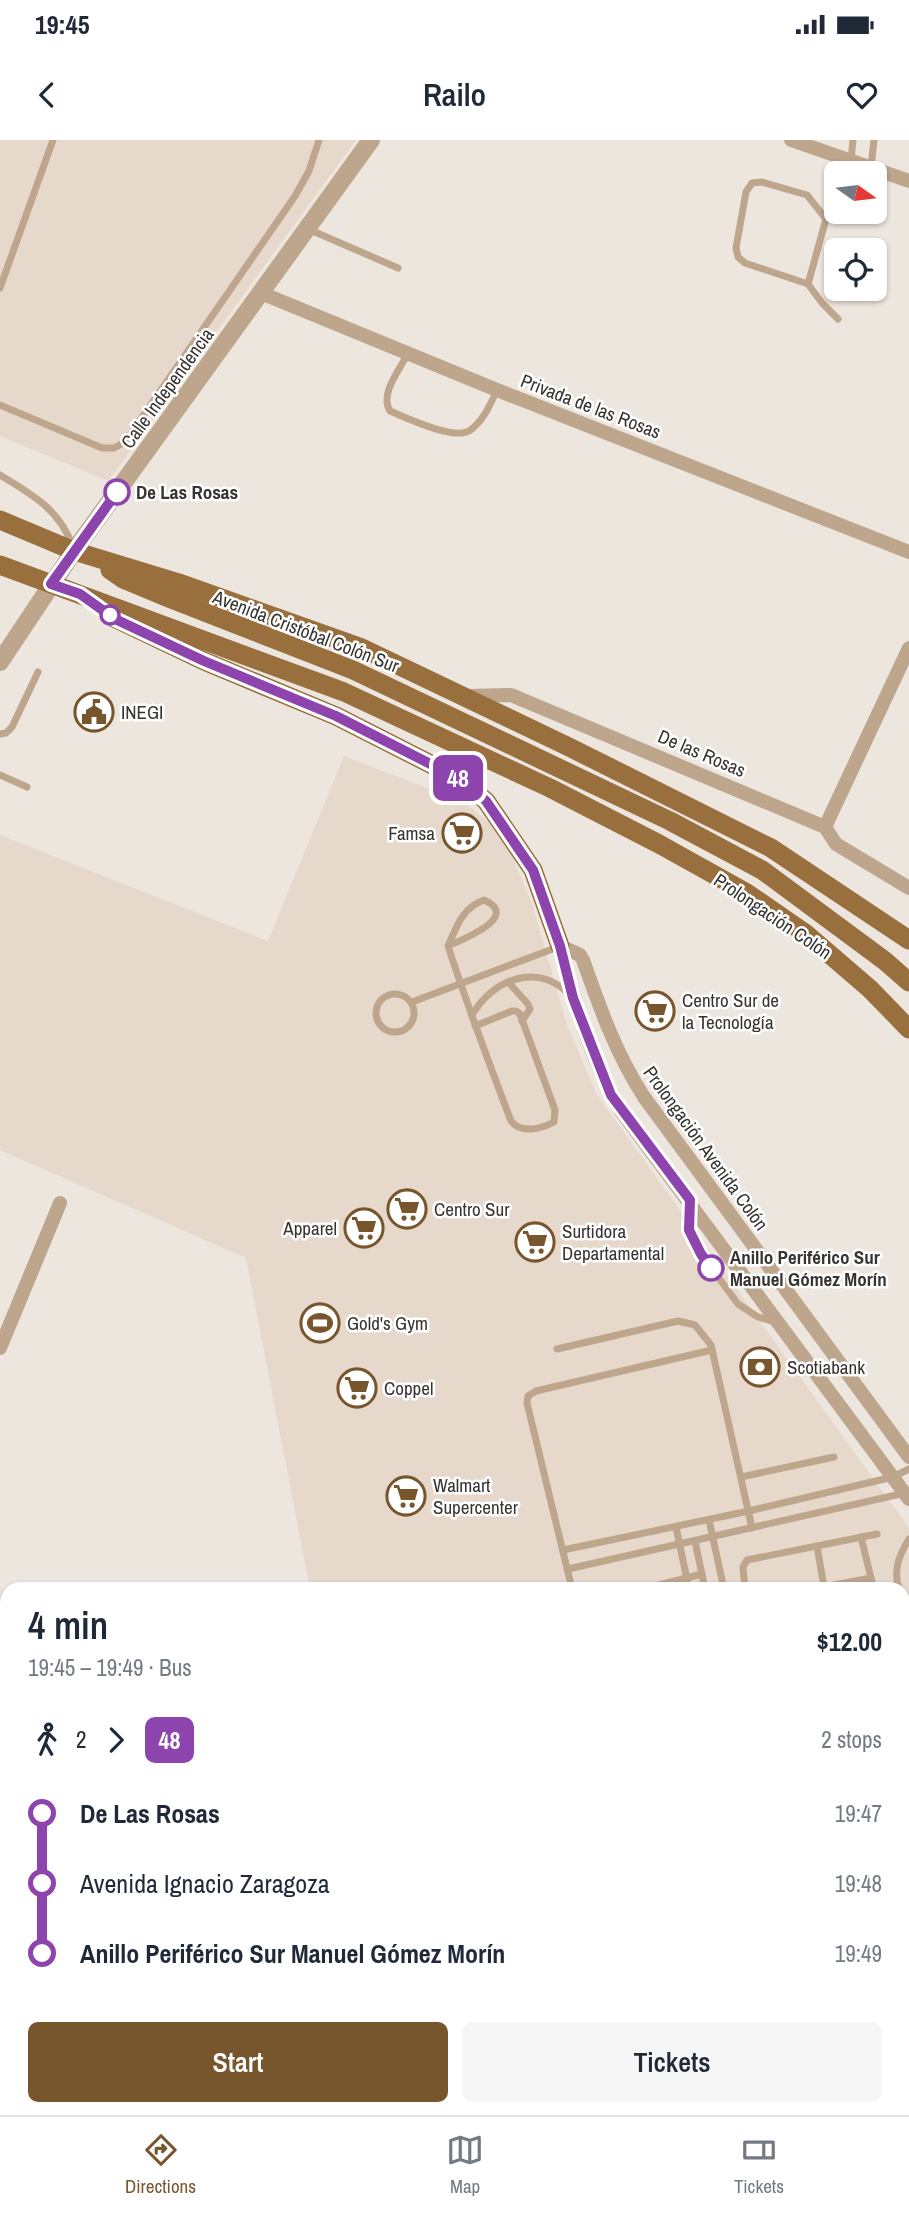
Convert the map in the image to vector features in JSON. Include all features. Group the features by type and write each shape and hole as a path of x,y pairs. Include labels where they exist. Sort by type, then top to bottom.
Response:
{"main road":[{"name":"Avenida Cristóbal Colón Sur","path":"0,520 95,559 178,583 362,648 678,800 771,848 909,940"},
{"path":"95,559 123,579 353,670 670,821 762,870 885,961 909,982"},
{"path":"0,565 80,594 115,619 204,661 336,716 458,778 486,801 533,870 560,946"},
{"name":"Prolongación Colón","path":"80,594 344,692 550,788 659,844 747,893 805,933 870,989 909,1029"}],"street":[{"name":"Calle Independencia","path":"0,662 74,551 371,140"},
{"path":"792,140 851,161"},
{"path":"887,175 909,181"},
{"name":"Privada de las Rosas","path":"261,293 497,390 909,552"},
{"path":"825,827 909,648"},
{"name":"De las Rosas","path":"462,696 511,695 825,827 836,844 909,888"},
{"path":"560,946 573,998 611,1095 908,1495"},
{"name":"Prolongación Avenida Colón","path":"560,946 583,960 611,1036 626,1069 644,1097 909,1457"},
{"path":"0,1348 60,1203"}],"lane":[{"path":"0,288 53,140"},
{"path":"0,405 102,448 114,448 125,442 295,196 309,171 319,140"},
{"path":"851,161 853,140"},
{"path":"871,161 874,140"},
{"path":"824,216 807,195 762,182 752,183 746,192 736,248 738,257 744,263 808,284 838,319"},
{"path":"808,284 825,224"},
{"path":"308,229 398,268"},
{"path":"408,353 387,393 386,404 390,411 454,433 467,432 483,418 497,390"},
{"path":"0,475 37,498 54,513 63,525 74,551"},
{"path":"0,734 6,733 12,727 38,672"},
{"path":"0,775 27,787"},
{"path":"448,946 489,926 495,919 496,911 491,903 484,900 473,904 460,918 448,946 475,1026 512,1121 516,1127 524,1129 545,1128 554,1122 555,1110 516,1010 475,1026"},
{"path":"412,1002 560,946"},
{"path":"472,1015 481,1000 493,989 531,975 559,984 573,998"},
{"path":"509,983 530,1009 522,1021"},
{"path":"394,993 404,995 412,1002 415,1012 412,1022 405,1030 396,1033 385,1031 378,1024 375,1014 377,1004 384,996 394,993"},
{"path":"690,1200 689,1230 701,1254 738,1304 758,1317 778,1323"},
{"path":"558,1349 678,1321 695,1325 711,1345 752,1528"},
{"path":"571,1582 527,1403 528,1395 712,1350"},
{"path":"741,1477 834,1457"},
{"path":"563,1550 749,1511 893,1476 909,1469"},
{"path":"568,1569 908,1495"},
{"path":"709,1520 723,1582"},
{"path":"676,1527 687,1582"},
{"path":"744,1582 743,1567 747,1560 877,1534"},
{"path":"861,1537 872,1582"},
{"path":"896,1582 897,1562 909,1539"},
{"path":"695,1541 704,1582"},
{"path":"817,1546 823,1582"},
{"path":"670,1582 702,1574"},
{"path":"848,1582 871,1577"}],"shaded area":[{"path":"0,140 356,140 108,481 0,436"},
{"name":"Centro Sur","path":"344,756 463,802 501,831 532,903 566,1022 597,1095 909,1528 909,1582 309,1582 246,1258 0,1150 0,835 268,941"}],"bus line":[{"name":"48","path":"117,492 51,584 80,594 115,619 204,661 336,716 458,778 486,801 533,870 560,946 573,998 611,1095 690,1200 689,1230 711,1268"}],"place":[{"name":"De Las Rosas","path":"117,492"},
{"name":"INEGI","path":"94,712"},
{"name":"Famsa","path":"462,833"},
{"name":"Centro Sur de la Tecnología","path":"655,1011"},
{"name":"Centro Sur","path":"407,1209"},
{"name":"Apparel","path":"364,1228"},
{"name":"Surtidora Departamental","path":"535,1242"},
{"name":"Anillo Periférico Sur Manuel Gómez Morín","path":"711,1268"},
{"name":"Gold's Gym","path":"320,1323"},
{"name":"Scotiabank","path":"760,1367"},
{"name":"Coppel","path":"357,1388"},
{"name":"Walmart Supercenter","path":"406,1496"}]}
